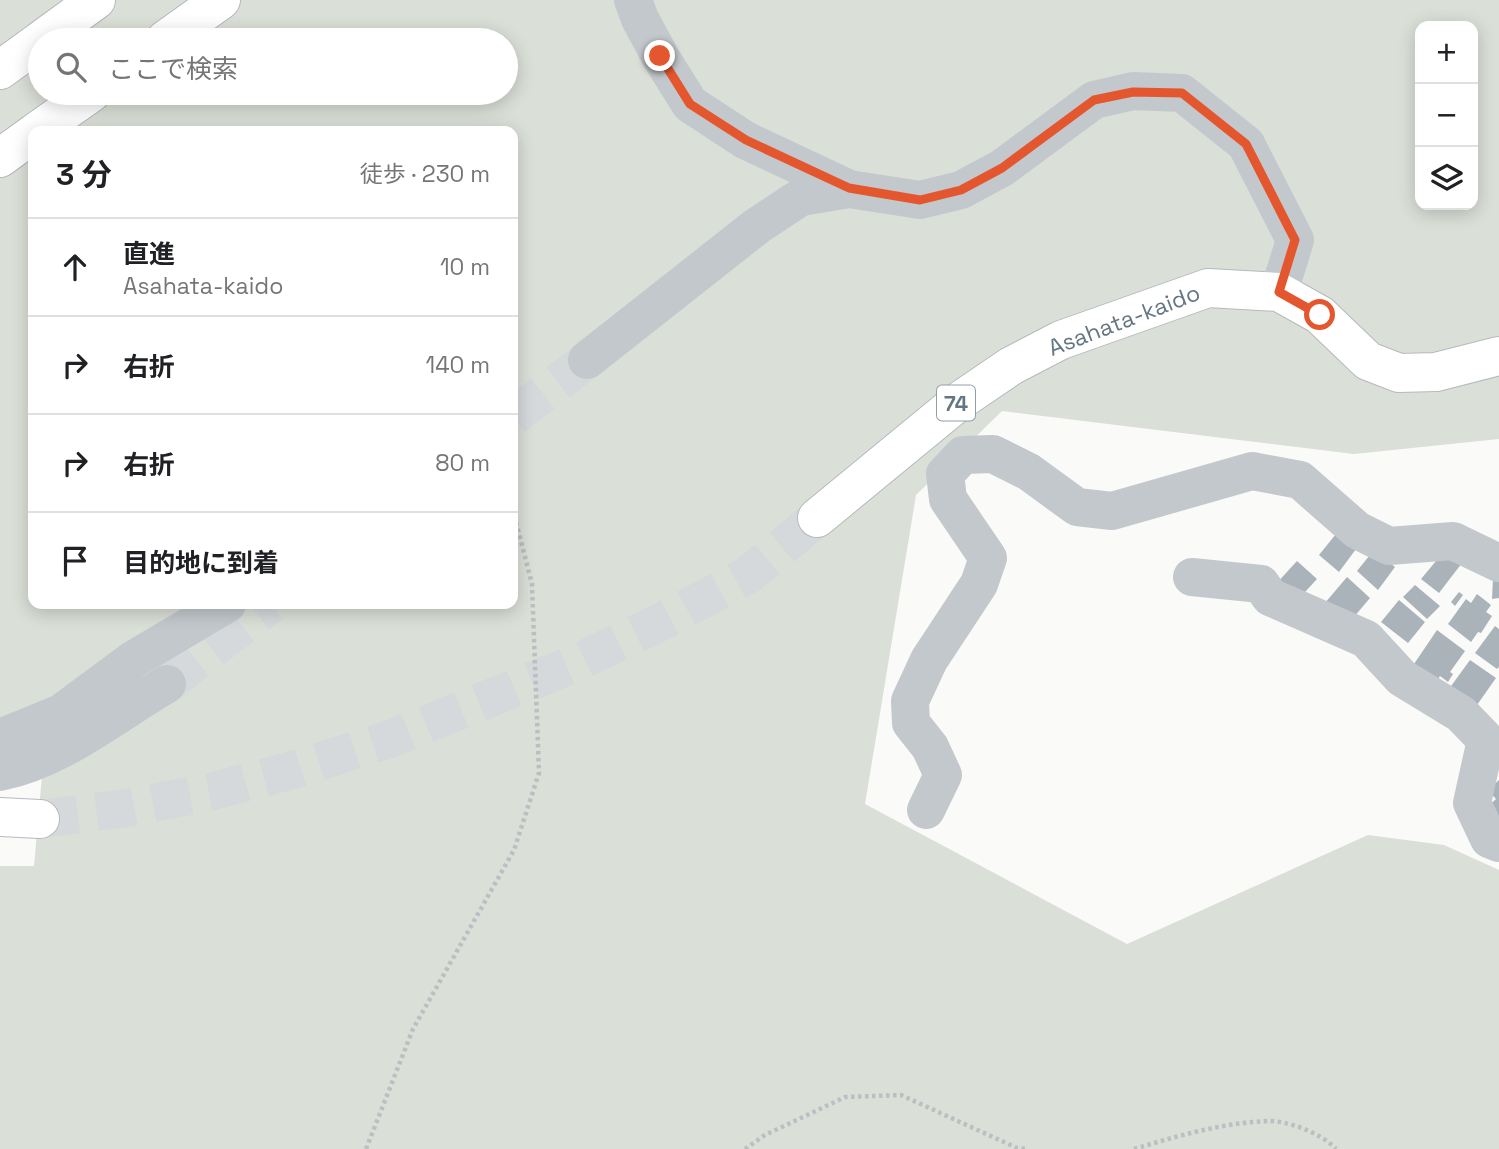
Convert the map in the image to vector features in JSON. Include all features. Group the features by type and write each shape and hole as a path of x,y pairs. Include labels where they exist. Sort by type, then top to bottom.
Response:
{"main road":[{"path":"57,28 96,0"},
{"path":"182,28 221,0"},
{"path":"0,70 28,49"},
{"path":"45,126 74,105"},
{"path":"0,158 28,138"},
{"name":"Asahata-kaido","path":"817,518 958,402 1010,366 1061,341 1116,319 1208,288 1279,292 1320,315 1368,361 1399,373 1436,372 1499,356"},
{"path":"0,817 40,818"}],"street":[{"path":"633,0 660,56 690,104 746,140 849,188 920,200 961,190 1002,168 1094,100 1133,92 1182,93 1246,144 1295,240 1279,292"},
{"path":"587,360 757,226 801,197 849,188"},
{"path":"926,810 943,775 930,747 911,723 910,701 929,660 979,584 988,558 948,499 945,474 963,454 993,454 1029,472 1077,507 1112,511 1252,471 1300,480 1357,530 1389,546 1453,541 1499,563"},
{"path":"1192,577 1261,584 1270,597 1366,639 1402,678 1461,714 1486,740 1472,803 1489,839 1499,843"},
{"path":"0,738 61,713 134,659 219,609"},
{"path":"0,772 48,755 113,719 167,684"}],"path":[{"path":"366,1149 414,1029 514,850 539,773 532,584 518,529"},
{"path":"745,1149 765,1135 845,1097 901,1095 1017,1147 1028,1149"},
{"path":"1134,1149 1191,1133 1269,1121 1310,1131 1329,1141 1336,1149"}],"shaded area":[{"path":"0,0 1499,0 1499,439 1354,454 1002,411 916,495 865,804 1127,944 1368,835 1444,845 1499,870 1499,1149 0,1149 0,866 34,866 42,776 0,769"}],"building":[{"path":"1336,534 1359,545 1339,572 1319,555"},
{"path":"1374,550 1395,567 1378,590 1357,571"},
{"path":"1441,555 1462,563 1439,593 1421,579"},
{"path":"1297,561 1317,579 1294,604 1275,585"},
{"path":"1347,577 1370,598 1348,624 1319,610"},
{"path":"1499,577 1499,598 1492,599 1493,578"},
{"path":"1415,585 1440,606 1427,619 1403,597"},
{"path":"1459,592 1463,595 1455,606 1451,602"},
{"path":"1477,594 1491,605 1486,612 1492,616 1481,633 1478,632 1471,642 1448,624 1466,599 1471,603"},
{"path":"1399,600 1425,622 1408,643 1381,622"},
{"path":"1495,626 1499,629 1497,669 1475,653"},
{"path":"1437,630 1465,651 1450,672 1453,674 1448,682 1440,676 1435,684 1412,667"},
{"path":"1470,660 1496,678 1472,712 1446,693"},
{"path":"1499,780 1499,824 1485,809 1496,799 1488,790"}],"tunnel":[{"path":"518,413 587,360"},
{"path":"40,819 120,809 210,792 296,769 390,739 576,663 665,620 748,575 817,518"},
{"path":"167,684 264,609"}],"route":[{"path":"660,56 690,104 746,140 849,188 920,200 961,190 1002,168 1094,100 1133,92 1182,93 1246,144 1295,240 1279,292 1320,315"}]}
